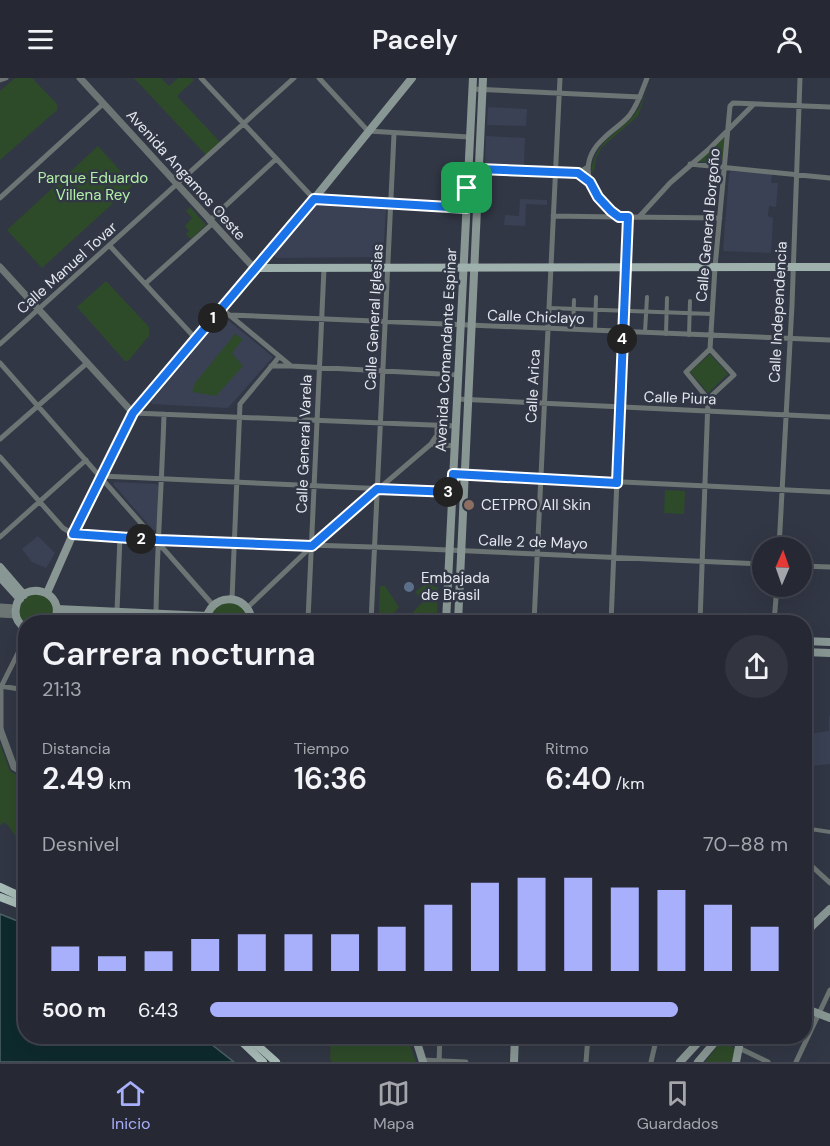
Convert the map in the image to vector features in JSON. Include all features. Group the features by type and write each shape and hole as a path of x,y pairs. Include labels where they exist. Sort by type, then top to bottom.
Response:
{"highway":[{"path":"0,887 18,895"},
{"path":"0,897 18,905"},
{"path":"244,1044 263,1062"},
{"path":"256,1044 276,1062"}],"main road":[{"path":"47,593 73,534 133,413 314,199 412,78"},
{"name":"Avenida Comandante Espinar","path":"446,615 473,78"},
{"name":"Avenida Comandante Espinar","path":"458,615 483,78"},
{"path":"467,188 478,188"},
{"path":"793,265 830,262"},
{"path":"254,268 715,265 830,267"},
{"path":"0,567 22,597"},
{"path":"0,577 22,597"},
{"path":"18,620 16,611 22,597 35,591 47,593 54,600 56,615"},
{"path":"208,615 213,605 220,600 232,599 239,601 247,608 250,615"},
{"path":"57,609 173,615"},
{"path":"812,641 830,642"},
{"path":"812,652 830,653"},
{"path":"812,925 830,909"},
{"path":"812,1011 830,1018"},
{"path":"418,1044 423,1061"},
{"path":"514,1062 515,1044"},
{"path":"680,1062 697,1044"},
{"path":"700,1062 715,1044"},
{"path":"736,1062 740,1044"}],"street":[{"path":"0,80 4,81 6,78"},
{"name":"Avenida Angamos Oeste","path":"80,78 254,268"},
{"path":"201,78 314,199 466,208"},
{"name":"Calle Manuel Tovar","path":"0,344 294,78"},
{"path":"319,78 368,131 470,137"},
{"name":"Calle Arica","path":"534,615 560,78"},
{"path":"590,182 588,167 590,158 599,143 630,115 647,78"},
{"name":"Calle Independencia","path":"780,537 800,78"},
{"path":"472,89 640,97"},
{"path":"0,198 103,104"},
{"name":"Calle General Borgoño","path":"710,349 715,265 731,104 754,104"},
{"path":"639,217 690,164 708,150 754,104 830,107"},
{"name":"Calle General Iglesias","path":"371,615 394,134"},
{"path":"146,284 276,159"},
{"path":"690,164 830,178"},
{"path":"478,169 578,173 588,167"},
{"path":"578,173 590,182 603,204 619,217"},
{"path":"553,216 720,219"},
{"path":"611,615 628,217"},
{"path":"110,246 196,339"},
{"path":"0,267 133,413 456,426"},
{"name":"Calle General Varela","path":"308,615 324,268"},
{"path":"595,331 596,297"},
{"path":"645,333 647,297"},
{"path":"666,334 667,298"},
{"path":"573,330 574,300"},
{"path":"689,335 690,301"},
{"path":"221,307 230,315 239,318 291,366"},
{"path":"548,308 713,314"},
{"name":"Calle Chiclayo","path":"239,318 830,340"},
{"path":"700,615 708,399 734,375 710,349 686,372 708,399"},
{"path":"232,599 240,403 279,357"},
{"path":"0,363 213,605"},
{"path":"0,440 87,363"},
{"path":"271,366 459,375"},
{"name":"Calle Piura","path":"458,399 830,417"},
{"path":"156,613 164,414"},
{"path":"0,458 63,528 73,534 305,548 312,546 430,444 437,435 437,425"},
{"path":"430,444 455,446"},
{"path":"0,537 86,460"},
{"path":"453,474 830,492"},
{"path":"101,476 452,492"},
{"path":"385,482 386,489"},
{"path":"366,499 373,499 377,502"},
{"path":"117,612 120,537"},
{"name":"Calle 2 de Mayo","path":"312,546 752,564"},
{"path":"247,608 305,548"},
{"path":"812,566 830,567"},
{"path":"775,615 776,597"},
{"path":"0,607 16,611"},
{"path":"0,614 16,611"},
{"path":"16,769 0,730 0,687 18,652"},
{"path":"0,687 18,689"},
{"path":"812,829 830,832"},
{"path":"812,866 830,883"},
{"path":"812,1027 830,990"},
{"path":"439,1061 440,1044"},
{"path":"586,1062 587,1044"},
{"path":"651,1062 655,1044"},
{"path":"796,1062 804,1044"},
{"path":"739,1048 768,1062"},
{"path":"423,1061 466,1062"}],"shaded area":[{"path":"488,107 527,109 526,126 487,125"},
{"path":"486,136 525,138 524,165 485,164"},
{"path":"731,171 772,174 771,183 778,183 776,207 769,206 768,216 773,218 771,253 723,251"},
{"path":"520,199 547,200 547,205 526,204 525,226 504,225 505,215 519,216"},
{"path":"314,204 386,208 383,257 276,258 273,254"},
{"path":"223,316 273,357 228,408 152,404 151,402 186,360 189,360 191,354"},
{"path":"114,482 159,486 158,530 153,530 114,485"},
{"path":"38,536 55,553 46,568 32,562 22,549"},
{"path":"830,716 830,764 812,766 812,734 829,731"},
{"path":"0,914 18,921 18,1044 211,1044 234,1062 0,1062"}],"green space":[{"path":"15,78 32,78 57,104 57,110 0,160 0,91"},
{"path":"134,78 161,78 169,86 178,78 192,78 194,80 177,96 220,142 206,155"},
{"path":"651,78 638,116 602,147 596,158 594,171 591,172 598,150 610,136 632,118 644,97"},
{"path":"728,134 726,156 721,161 695,162"},
{"name":"Parque Eduardo Villena Rey","path":"98,146 133,185 42,268 7,230"},
{"path":"190,207 206,225 191,239 186,234 189,231 185,226 192,218 186,211"},
{"path":"105,282 149,327 149,336 128,361 125,361 77,307"},
{"path":"235,334 243,339 232,353 243,366 216,396 192,392 195,383"},
{"path":"710,354 728,374 708,393 690,372"},
{"path":"665,490 685,491 684,514 664,513"},
{"path":"427,583 438,588 437,615 415,615 413,612 424,601 415,592"},
{"path":"380,586 385,586 399,607 393,615 379,615"},
{"path":"37,593 48,598 55,608 54,615 18,615 23,601"},
{"path":"224,601 242,605 247,615 211,615 213,608"},
{"path":"63,609 200,615 63,615"},
{"path":"0,744 10,771 18,776 18,839 5,822 0,825"},
{"path":"331,1044 410,1044 416,1062 332,1062 330,1060"},
{"path":"719,1044 729,1044 735,1049 732,1062 705,1062"}],"place":[{"name":"CETPRO All Skin","path":"469,505"},
{"name":"Embajada de Brasil","path":"409,587"}],"route":[{"path":"478,169 578,173 590,182 603,204 619,217 628,217 617,483 453,474 452,492 377,489 312,546 73,534 133,413 314,199 466,208 467,188 478,188 478,169"}]}
